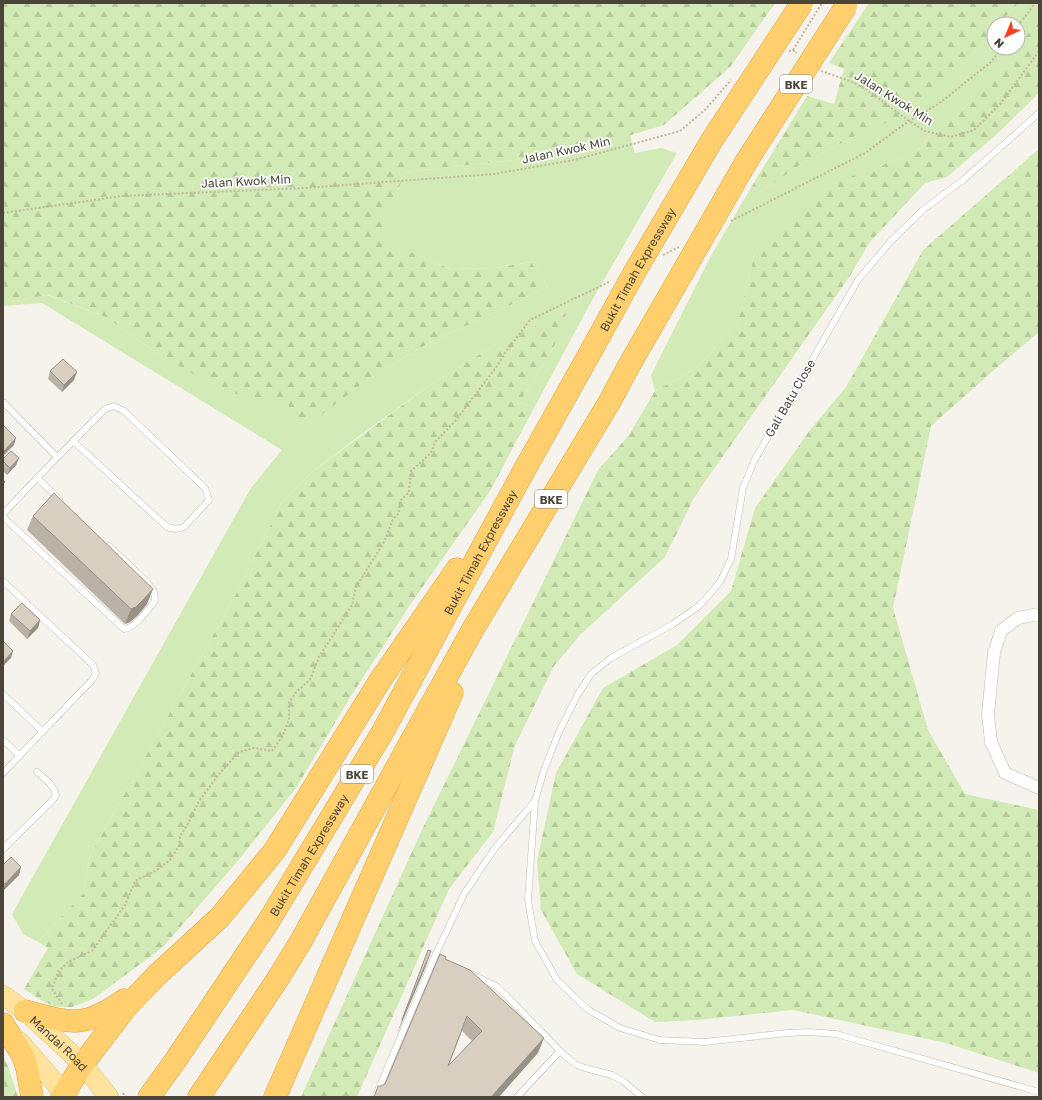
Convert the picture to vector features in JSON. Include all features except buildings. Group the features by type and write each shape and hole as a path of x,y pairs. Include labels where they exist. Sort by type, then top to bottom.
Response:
{"highway":[{"name":"Bukit Timah Expressway","path":"149,1097 175,1061 268,922 382,733 521,476 638,266 712,140 802,3"},
{"name":"BKE","path":"201,1094 279,977 473,629 610,401 746,162 848,3"},
{"path":"65,1096 82,1065 127,1006 157,975 220,917 275,850 379,682 521,476"},
{"path":"275,1097 471,650 474,640 473,629"},
{"path":"25,1012 67,1021 83,1021 112,1010 157,975"},
{"path":"3,1024 23,1056 27,1068 32,1097"}],"main road":[{"name":"Mandai Road","path":"3,995 25,1012 74,1056 94,1077 109,1097"},
{"path":"3,1024 65,1096"}],"street":[{"path":"1039,616 1034,615 1018,618 1001,631 994,652 988,714 991,742 1005,773 1039,788"}],"lane":[{"name":"Gali Batu Close","path":"534,801 559,732 578,694 591,674 611,658 673,624 699,606 720,582 731,559 743,488 754,462 858,280 891,241 924,208 963,180 1039,113"},
{"path":"3,402 58,456"},
{"path":"73,441 167,528 175,529 184,527 208,500 205,488 124,411 114,406 104,409 37,478 3,515 124,629 129,628 155,601 154,592 147,582 106,544"},
{"path":"37,478 66,505"},
{"path":"3,581 93,666 96,673 92,680 3,773"},
{"path":"3,694 43,732"},
{"path":"3,740 20,756"},
{"path":"3,849 52,801 56,795 52,787 37,772"},
{"path":"375,1097 435,956 464,894 495,848 534,801"},
{"path":"534,801 528,900 536,941 557,980 587,1009 600,1017 620,1028 660,1040 705,1042 787,1032 836,1034 1039,1092"},
{"path":"435,956 441,959"},
{"path":"462,969 496,986 560,1051 577,1064 585,1068 612,1075 623,1081 642,1097"},
{"path":"517,1097 560,1051"}],"path":[{"path":"786,52 793,50 822,3"},
{"path":"1025,16 1035,3"},
{"path":"793,50 798,54"},
{"name":"Jalan Kwok Min","path":"819,70 850,81 867,90 925,131 951,137 974,130 1001,103 1039,51"},
{"path":"729,222 864,153 909,121 937,105 991,62 996,56"},
{"name":"Jalan Kwok Min","path":"3,213 122,196 304,188 494,174 574,160 680,131 705,110 734,76"},
{"path":"658,258 679,247"},
{"path":"63,1006 52,989 58,972 68,962 92,951 125,905 135,881 158,870 170,860 179,846 180,836 199,802 219,774 239,752 254,748 272,751 282,737 289,720 289,702 297,691 310,680 319,657 352,605 356,587 384,542 393,519 399,513 400,502 409,492 411,470 432,453 434,442 456,420 530,320 615,279"}],"green space":[{"path":"3,3 775,3 730,67 664,125 568,154 405,172 378,238 450,269 493,268 531,262 548,287 417,349 362,384 304,428 283,398 246,398 208,382 158,354 106,317 48,295 3,302"},
{"path":"869,3 1018,3 1006,16 986,16 986,39 971,56 915,110 853,137 798,166 761,192 752,186 807,96 834,104 844,69 829,63"},
{"path":"1018,3 1039,3 1039,20 1026,37 1026,16 1006,16"},
{"path":"1039,20 1039,93 997,134 947,177 925,183 869,243 850,276 695,496 665,557 580,635 554,666 515,745 493,832 449,889 357,1097 301,1097 420,834 598,470 629,435 655,391 697,368 738,322 755,252 823,187 915,153 930,137 955,117 995,76 1011,56 1026,56 1026,37"},
{"path":"986,39 986,56 1012,56 996,76 955,117 930,137 915,153 823,188 755,252 738,322 697,368 655,391 651,375 712,254 752,186 761,192 798,166 853,137 971,56"},
{"path":"630,135 635,153 661,148 677,153 590,304 534,408 520,402 554,346 498,343 430,385 312,472 281,504 235,596 90,856 83,894 38,942 23,934 12,914 251,488 282,450 42,303 3,306 3,302 47,295 106,317 158,354 246,398 283,398 362,384 417,349 548,287 531,262 493,268 450,269 377,238 405,172 568,154"},
{"path":"1039,149 1039,332 931,426 893,608 928,730 965,794 1039,810 1039,1073 946,1043 793,1010 698,1020 655,1022 577,974 541,910 537,861 556,773 603,688 677,645 731,591 755,508 810,430 846,387 923,250"},
{"path":"566,313 554,346 520,402 534,408 490,491 410,605 351,696 296,788 236,863 163,947 93,999 72,1007 56,1007 42,1001 24,989 48,948 38,942 83,894 90,856 235,596 281,504 312,472 430,385 498,343"},
{"path":"3,1055 7,1063 18,1097 3,1097"}]}
